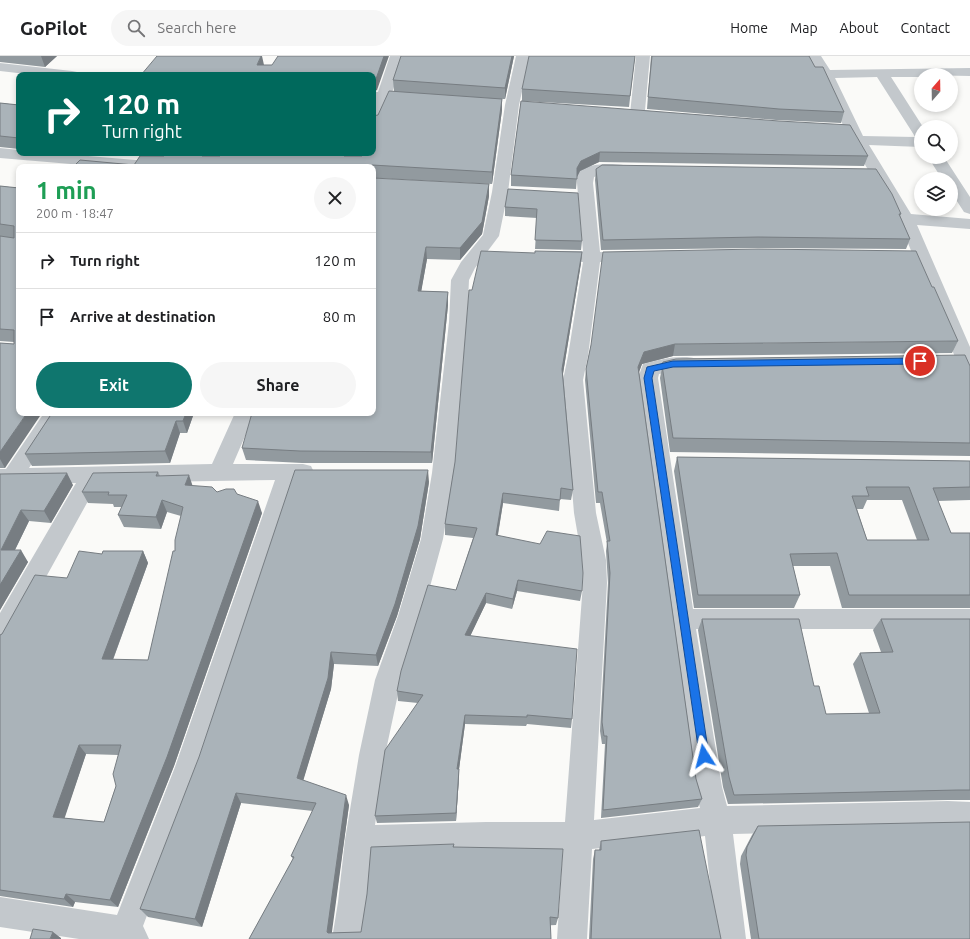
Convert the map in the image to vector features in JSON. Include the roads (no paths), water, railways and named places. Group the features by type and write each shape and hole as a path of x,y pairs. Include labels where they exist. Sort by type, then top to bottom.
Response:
{"street":[{"path":"0,60 4,56"},
{"path":"376,107 378,97 397,56"},
{"path":"347,939 353,902 359,840 372,755 388,680 410,616 432,539 443,473 458,322 460,280 467,266 491,236 500,192 504,104 523,56"},
{"path":"637,114 643,56"},
{"path":"814,56 826,74 850,133 870,173 906,219 912,256 968,364"},
{"path":"0,67 45,72"},
{"path":"826,74 970,72"},
{"path":"882,74 914,123"},
{"path":"378,97 429,100"},
{"path":"504,104 528,106"},
{"path":"622,113 681,118"},
{"path":"850,133 914,141"},
{"path":"0,153 16,154"},
{"path":"34,156 125,164"},
{"path":"572,939 578,836 589,699 595,583 594,560 586,513 573,380 578,356 592,257 580,196 585,183 586,174 599,169 643,170"},
{"path":"958,191 970,209"},
{"path":"906,219 970,224"},
{"path":"477,254 500,255"},
{"path":"538,256 623,256"},
{"path":"943,360 968,364"},
{"path":"712,364 673,364 650,369 648,378 668,462 682,619 708,787 717,820 731,939"},
{"path":"6,477 53,416"},
{"path":"219,472 244,416"},
{"path":"6,477 219,472 320,472"},
{"path":"0,912 130,935 189,767 289,472"},
{"path":"420,473 443,473"},
{"path":"0,636 91,476"},
{"path":"682,619 970,619"},
{"path":"359,840 486,836 578,836 717,820 948,815 970,816"}]}
